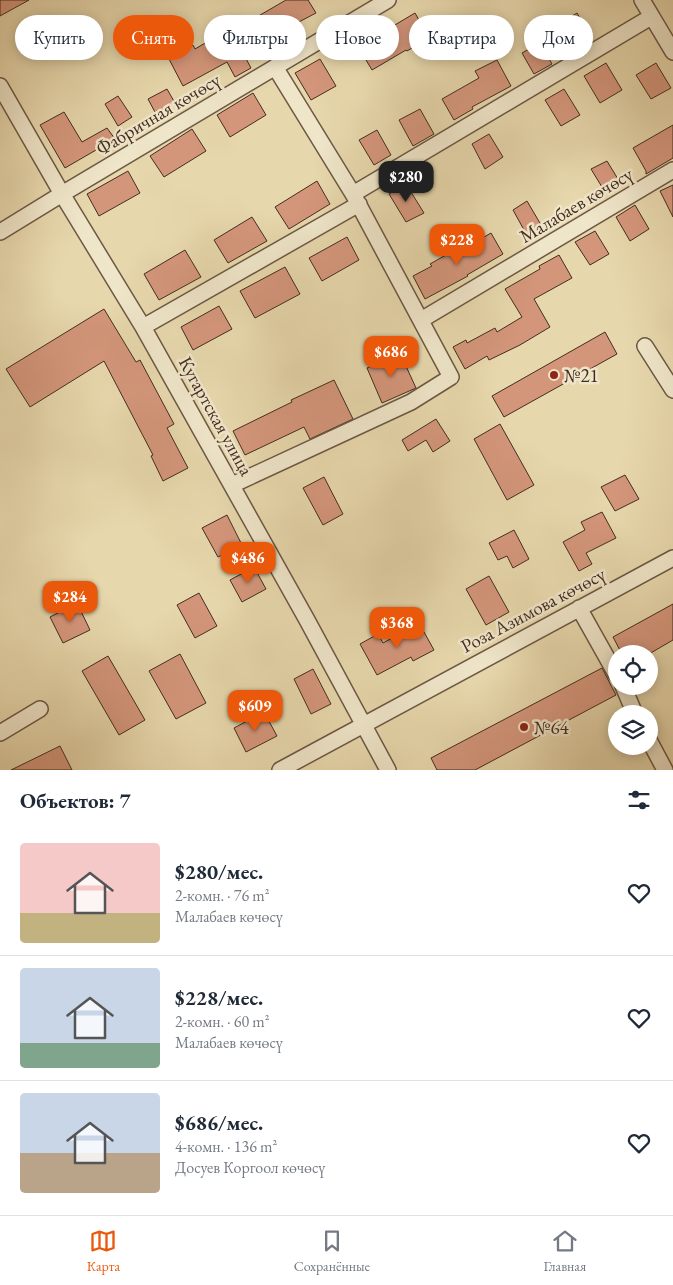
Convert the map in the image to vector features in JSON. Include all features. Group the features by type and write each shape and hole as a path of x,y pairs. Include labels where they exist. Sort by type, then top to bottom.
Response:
{"street":[{"name":"Фабричная көчөсү","path":"0,232 388,0"},
{"path":"642,0 673,52"},
{"path":"143,327 652,17"},
{"path":"232,485 411,402 451,377 356,199 275,67"},
{"name":"Кугартская улица","path":"0,86 62,194 143,327 307,620 388,770"},
{"name":"Малабаев көчөсү","path":"421,320 673,170"},
{"path":"645,346 673,390"},
{"name":"Роза Азимова көчөсү","path":"280,770 673,558"},
{"path":"579,608 608,660"},
{"path":"0,733 40,708"},
{"path":"657,755 665,770"}],"building":[{"path":"0,0 29,0 0,16"},
{"path":"286,0 308,0 316,13 306,18 306,15 260,15"},
{"path":"409,17 409,50 399,54 399,23"},
{"path":"204,44 204,60 247,60 251,68 235,77 227,62 183,86 170,60 194,60 194,47 195,49"},
{"path":"321,60 336,86 311,100 295,73"},
{"path":"366,60 389,60 372,70"},
{"path":"497,60 511,86 472,107 473,109 454,120 442,99 479,78 475,71"},
{"path":"526,60 550,60 552,64 534,74"},
{"path":"606,63 622,90 600,103 584,76"},
{"path":"656,63 671,88 651,99 636,75"},
{"path":"167,89 175,103 156,114 148,99"},
{"path":"564,89 580,115 561,126 545,100"},
{"path":"253,93 266,115 230,137 217,115"},
{"path":"118,96 132,117 118,126 105,104"},
{"path":"420,109 434,134 413,146 399,120"},
{"path":"64,112 82,142 107,128 115,139 65,168 40,125"},
{"path":"673,125 673,158 646,174 633,148"},
{"path":"192,129 206,151 164,177 150,156"},
{"path":"377,130 391,155 374,165 359,140"},
{"path":"489,134 503,157 485,169 472,144"},
{"path":"607,161 621,184 605,192 591,169"},
{"path":"128,171 140,193 99,216 87,194"},
{"path":"317,181 330,204 289,229 275,207"},
{"path":"406,184 424,213 406,222 389,194"},
{"path":"673,185 673,217 660,191"},
{"path":"527,201 544,230 529,239 513,210"},
{"path":"635,205 649,229 630,241 616,217"},
{"path":"252,217 267,241 228,263 214,240"},
{"path":"595,231 609,254 590,265 575,242"},
{"path":"491,233 503,254 468,276 425,299 413,276 432,266 430,264 453,251 455,254"},
{"path":"347,237 359,260 322,281 309,258"},
{"path":"185,250 201,277 159,300 144,274"},
{"path":"559,255 572,278 534,299 550,327 520,345 489,360 487,356 465,369 453,347 466,340 467,343 495,328 497,332 522,317 505,289 540,269 539,266"},
{"path":"285,267 300,294 255,318 240,291"},
{"path":"219,306 232,329 193,350 181,327"},
{"path":"104,309 136,362 140,360 174,424 167,428 188,468 163,481 151,456 153,455 104,361 30,407 6,369"},
{"name":"№21","path":"605,332 617,354 504,417 492,396"},
{"path":"400,353 416,388 382,403 367,368"},
{"path":"334,380 353,419 310,439 304,427 245,455 233,431 292,402 291,400"},
{"path":"436,419 450,441 433,452 426,440 408,451 402,440"},
{"path":"500,424 534,485 507,500 474,439"},
{"path":"625,475 639,499 615,511 601,487"},
{"path":"324,477 343,514 323,525 303,488"},
{"path":"602,512 616,538 586,553 592,564 579,571 563,542 585,530 581,522"},
{"path":"227,515 242,545 218,557 202,528"},
{"path":"514,530 529,559 513,568 507,556 498,560 489,543"},
{"path":"254,567 266,589 242,602 230,580"},
{"path":"489,576 509,612 486,625 466,589"},
{"path":"199,593 217,626 195,638 177,605"},
{"path":"77,603 90,630 63,643 50,617"},
{"path":"673,604 673,640 658,649 658,645 617,645 613,637"},
{"path":"419,623 434,650 413,661 411,657 377,675 360,644 378,634 383,643"},
{"path":"180,654 206,703 176,719 149,671"},
{"path":"108,656 145,720 119,735 82,671"},
{"name":"№64","path":"602,668 608,680 608,695 616,695 475,770 437,770 431,758"},
{"path":"313,669 331,704 311,714 294,679"},
{"path":"264,712 277,736 246,752 234,728"},
{"path":"60,746 72,770 11,770"}],"place":[{"name":"№21","path":"554,375"},
{"name":"№64","path":"524,727"}]}
